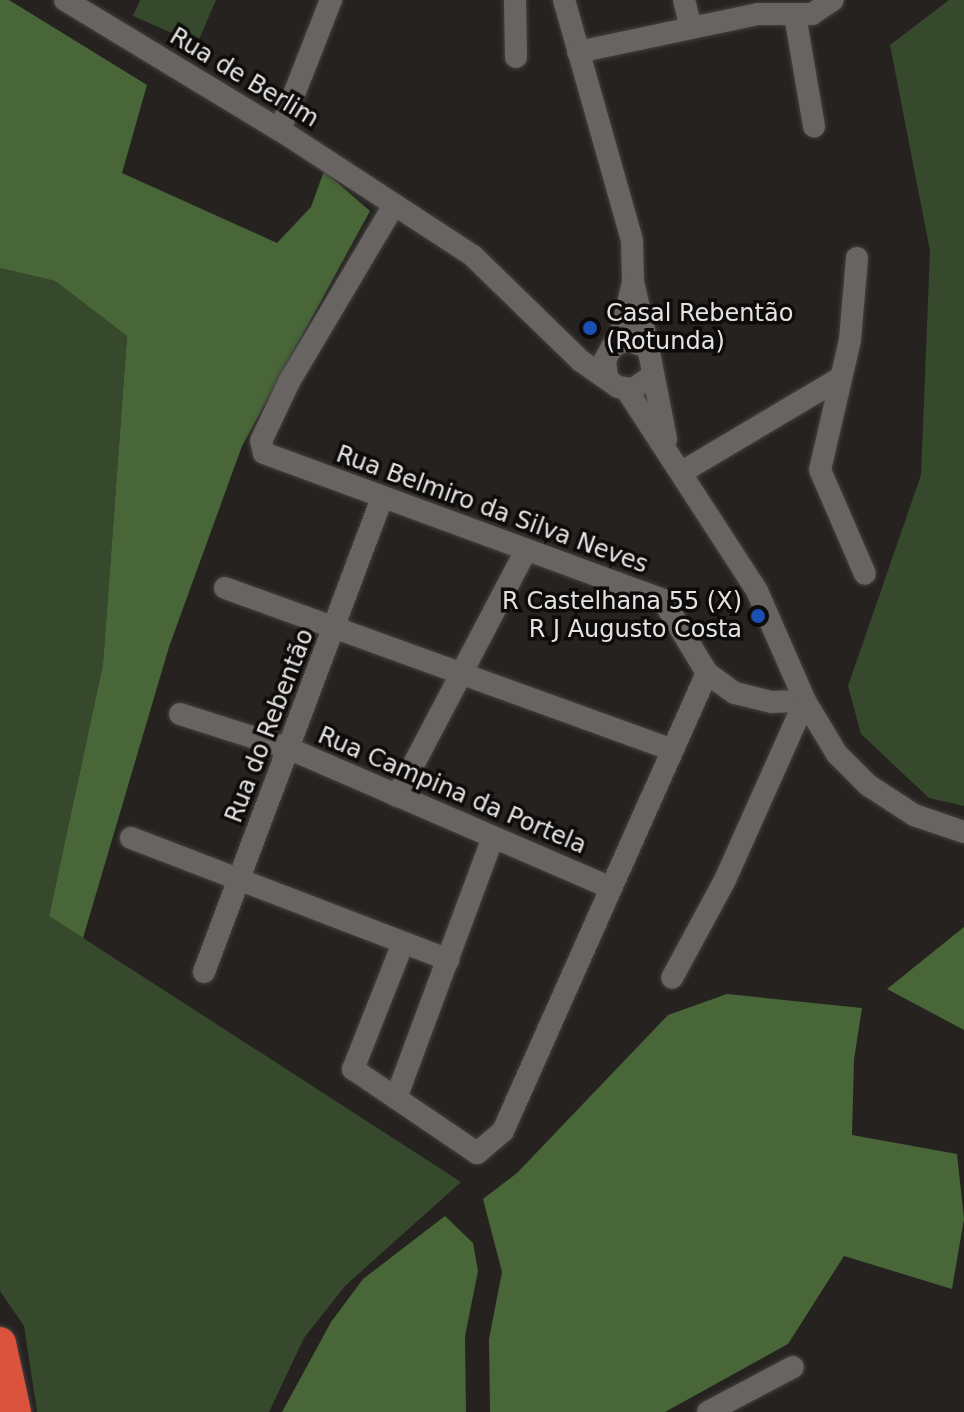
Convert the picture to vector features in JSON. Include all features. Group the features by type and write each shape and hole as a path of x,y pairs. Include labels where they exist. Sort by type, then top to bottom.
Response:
{"highway":[{"path":"0,1343 15,1412"}],"street":[{"name":"Rua de Berlim","path":"65,0 280,130 473,256 561,340 611,357"},
{"path":"280,130 331,0"},
{"path":"515,0 516,57"},
{"path":"564,0 632,241 633,282 648,347 655,361 652,376 669,448"},
{"path":"684,0 691,28"},
{"path":"578,52 758,14 816,13 832,1"},
{"path":"795,15 814,126"},
{"name":"Rua Belmiro da Silva Neves","path":"394,205 289,382 261,449 382,498 663,600 707,673 735,693 771,702 805,701"},
{"path":"857,258 850,340 820,470 865,574"},
{"path":"633,282 611,357 626,389 669,448 757,591 805,701 837,754 868,785 914,815 964,832"},
{"path":"611,357 634,340 648,347"},
{"path":"626,389 641,387 652,376"},
{"path":"682,472 840,378"},
{"name":"Rua do Rebentão","path":"204,972 382,498"},
{"path":"397,796 526,550"},
{"path":"225,588 672,750"},
{"path":"403,943 353,1069 477,1153 503,1131 707,673"},
{"path":"672,978 725,880 805,701"},
{"name":"Rua Campina da Portela","path":"180,714 290,749 611,888"},
{"path":"396,1098 493,837"},
{"path":"131,838 448,960"},
{"path":"708,1412 793,1367"}],"green space":[{"path":"0,0 9,0 147,85 122,173 277,243 311,207 324,171 370,211 242,446 169,647 83,938 49,916 103,664 127,336 55,281 0,268"},
{"path":"140,0 216,0 197,44 133,16"},
{"path":"949,0 964,0 964,806 929,798 861,734 848,686 921,475 930,251 890,45"},
{"path":"0,268 55,281 127,336 103,664 49,916 461,1182 345,1286 304,1338 269,1412 37,1412 24,1326 0,1291"},
{"path":"964,927 964,1030 887,989"},
{"path":"727,994 862,1008 854,1060 852,1135 957,1154 964,1219 952,1289 844,1256 788,1344 665,1412 490,1412 489,1339 502,1272 483,1199 517,1173 668,1015"},
{"path":"445,1216 473,1243 478,1271 465,1336 466,1412 282,1412 331,1322 363,1279"}],"place":[{"name":"Casal Rebentão (Rotunda)","path":"590,328"},
{"name":"R Castelhana 55 (X) R J Augusto Costa","path":"758,616"}]}
